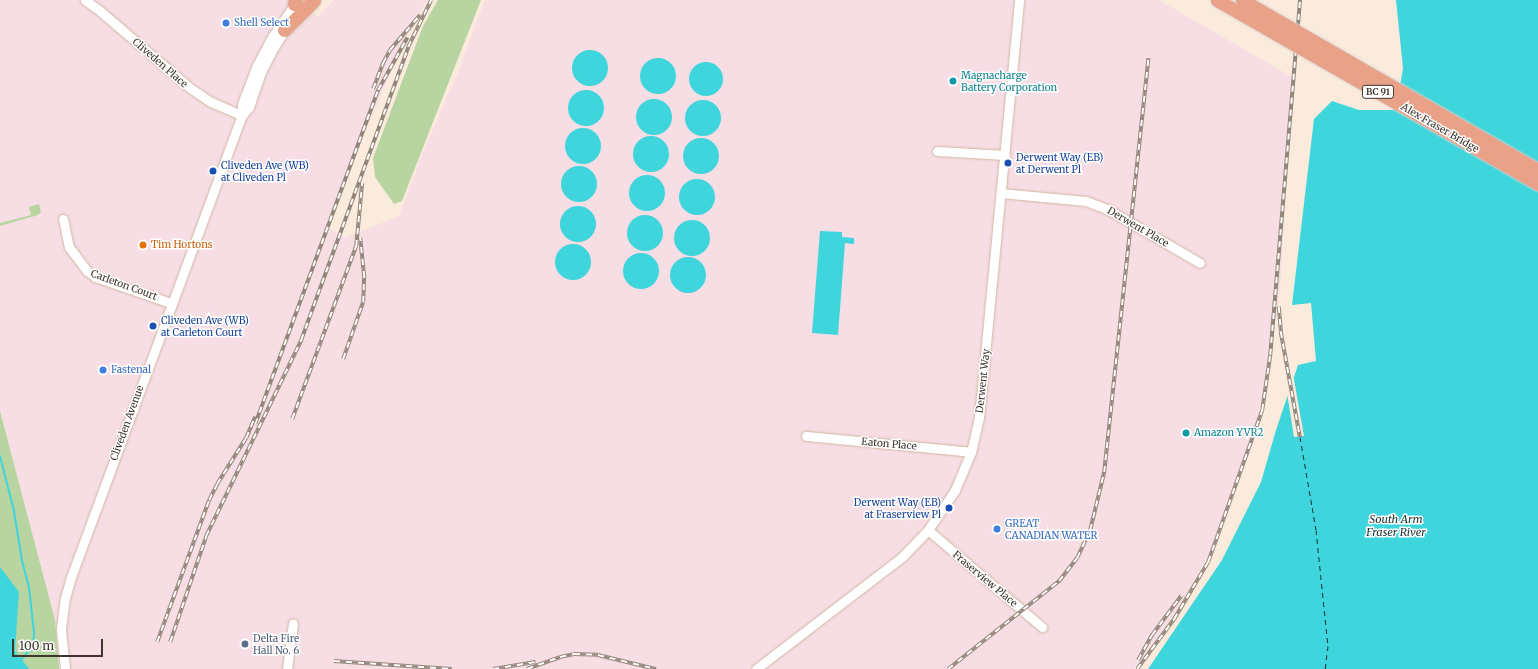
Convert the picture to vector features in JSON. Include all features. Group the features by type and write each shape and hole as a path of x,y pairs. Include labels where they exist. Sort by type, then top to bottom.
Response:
{"highway":[{"path":"284,30 314,0"},
{"name":"Alex Fraser Bridge","path":"1217,0 1538,184"},
{"name":"Alex Fraser Bridge","path":"1242,0 1538,170"}],"street":[{"name":"Cliveden Place","path":"84,0 100,11 190,88 211,102 242,115"},
{"name":"Derwent Way","path":"756,669 902,557 928,530 955,490 971,452 979,417 1019,0"},
{"name":"Cliveden Avenue","path":"242,115 242,104 256,67 272,37 299,1"},
{"name":"Cliveden Avenue","path":"65,669 61,629 65,598 171,303 242,115 249,107 262,70 299,1"},
{"path":"937,151 1005,155"},
{"name":"Derwent Place","path":"1001,193 1086,201 1109,210 1200,263"},
{"name":"Carleton Court","path":"63,219 69,247 87,271 95,277 171,303"},
{"name":"Eaton Place","path":"806,436 971,452"},
{"name":"Fraserview Place","path":"928,530 1042,628"},
{"path":"287,669 293,623"}],"shaded area":[{"path":"0,0 302,0 318,17 334,0 427,0 402,45 325,226 345,238 399,216 423,152 457,75 485,0 1159,0 1292,77 1280,290 1254,442 1209,554 1182,602 1146,655 1133,669 59,669 55,620 0,411"}],"green space":[{"path":"438,0 481,0 402,201 394,204 375,177 373,158 423,26"},
{"path":"39,204 41,212 38,215 0,226 0,223 31,215 29,207"},
{"path":"0,411 55,620 59,669 0,669"}],"water":[{"name":"South Arm Fraser River","path":"1396,0 1538,0 1538,669 1148,669 1222,560 1261,482 1276,430 1298,365 1316,361 1311,303 1292,305 1314,119 1332,101 1359,110 1396,110 1403,68"},
{"path":"594,50 603,55 607,61 607,75 603,81 594,86 586,86 577,81 573,75 572,64 577,55 583,51"},
{"path":"662,58 671,63 675,69 675,83 671,89 662,94 654,94 645,89 641,83 640,72 645,63 651,59"},
{"path":"703,62 709,62 713,63 720,69 723,79 722,86 716,93 709,96 703,96 699,95 692,89 689,82 689,76 690,72 696,65"},
{"path":"590,90 599,95 603,101 603,115 599,121 590,126 582,126 573,121 569,115 568,104 573,95 579,91"},
{"path":"658,99 667,104 671,110 671,124 667,130 658,135 650,135 641,130 637,124 636,113 641,104 647,100"},
{"path":"706,100 716,105 720,111 720,125 716,131 710,135 700,136 690,131 686,125 685,115 690,105 696,101"},
{"path":"587,128 596,133 600,139 600,153 596,159 587,164 579,164 570,159 566,153 565,142 570,133 576,129"},
{"path":"655,136 664,141 668,147 668,161 664,167 655,172 647,172 638,167 634,161 633,150 638,141 644,137"},
{"path":"705,138 714,143 718,149 718,163 714,169 705,174 697,174 688,169 684,163 683,152 688,143 694,139"},
{"path":"579,166 589,169 594,174 597,184 594,194 589,199 579,202 569,199 564,194 561,184 564,174 569,169"},
{"path":"647,175 657,178 662,183 665,193 662,203 657,208 647,211 637,208 632,203 629,193 632,183 637,178"},
{"path":"697,179 707,182 712,187 715,197 712,207 707,212 697,215 687,212 682,207 679,197 682,187 687,182"},
{"path":"581,206 591,211 595,217 595,231 591,237 585,241 575,242 565,237 561,231 560,221 565,211 571,207"},
{"path":"648,215 658,220 662,226 662,240 658,246 652,250 642,251 632,246 628,240 627,230 632,220 638,216"},
{"path":"696,220 705,225 709,231 709,245 705,251 696,256 688,256 679,251 675,245 674,234 679,225 685,221"},
{"path":"820,231 842,232 842,237 854,238 854,244 845,243 838,335 812,333"},
{"path":"577,244 586,249 590,255 590,269 586,275 577,280 569,280 560,275 556,269 555,258 560,249 566,245"},
{"path":"645,253 654,258 658,264 658,278 654,284 645,289 637,289 628,284 624,278 623,267 628,258 634,254"},
{"path":"688,257 701,262 706,275 701,288 688,293 675,288 670,275 675,262"},
{"path":"0,567 19,592 15,651 29,669 0,669"}],"pier":[{"path":"1293,374 1304,436 1294,437 1287,393"}],"waterway":[{"path":"0,456 14,511 22,561 29,587 34,633 33,646 21,660"}],"ferry route":[{"path":"1300,437 1316,530 1328,646 1325,669"}],"railway":[{"path":"170,642 206,536 301,340 408,47 431,0"},
{"path":"1137,669 1174,619 1208,562 1262,410 1270,355 1300,0"},
{"path":"373,89 383,63 390,50 420,15"},
{"path":"255,424 378,90 407,38"},
{"path":"948,669 1059,581 1077,558 1090,530 1104,472 1148,58"},
{"path":"292,419 356,246 362,183"},
{"path":"343,359 363,302 364,277 360,238"},
{"path":"1279,307 1281,332 1300,437"},
{"path":"157,642 209,500 217,484 246,438 255,417"},
{"path":"1138,660 1152,635 1181,596"},
{"path":"527,669 560,657 574,654 598,655 656,669"},
{"path":"334,661 452,669"},
{"path":"493,669 535,662"}],"place":[{"name":"Shell Select","path":"226,23"},
{"name":"Magnacharge Battery Corporation","path":"953,81"},
{"name":"Derwent Way (EB) at Derwent Pl","path":"1008,163"},
{"name":"Cliveden Ave (WB) at Cliveden Pl","path":"213,171"},
{"name":"Tim Hortons","path":"143,245"},
{"name":"Cliveden Ave (WB) at Carleton Court","path":"153,326"},
{"name":"Fastenal","path":"103,370"},
{"name":"Amazon YVR2","path":"1186,433"},
{"name":"Derwent Way (EB) at Fraserview Pl","path":"949,508"},
{"name":"GREAT CANADIAN WATER","path":"997,529"},
{"name":"Delta Fire Hall No. 6","path":"245,644"}]}
